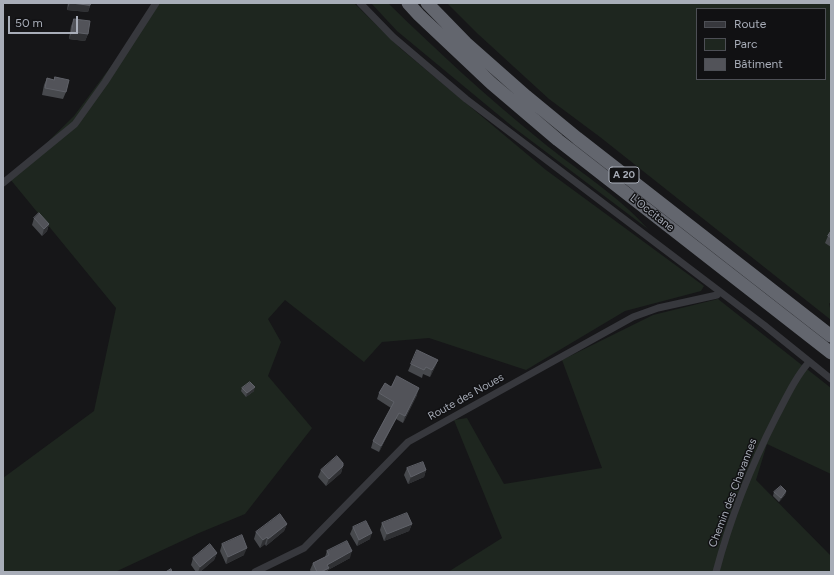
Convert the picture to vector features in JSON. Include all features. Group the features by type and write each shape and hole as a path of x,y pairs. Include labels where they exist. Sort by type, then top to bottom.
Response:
{"highway":[{"name":"L'Occitane","path":"408,3 419,16 491,83 558,140 831,353"},
{"name":"L'Occitane","path":"426,3 466,43 548,115 831,336"}],"street":[{"path":"3,183 74,124 105,82 156,3"},
{"path":"360,3 393,37 466,99 764,325 831,379"},
{"name":"Route des Noues","path":"255,572 304,548 408,442 633,318 658,308 717,296 719,292"},
{"name":"Chemin des Chavannes","path":"716,572 760,448 789,392 809,362"}],"green space":[{"path":"158,3 354,3 400,48 546,170 704,286 701,291 625,311 526,370 429,338 382,342 364,362 285,300 268,319 281,342 268,376 312,428 245,514 199,533 115,572 3,572 3,478 94,411 116,308 10,179 74,116"},
{"path":"371,3 388,3 444,56 520,124 624,205 648,229 513,127 397,31"},
{"path":"447,3 831,3 831,304 829,303 831,320 600,137 549,99 478,34"},
{"path":"718,299 831,388 831,474 767,444 756,480 831,556 831,572 448,572 502,538 454,420 467,418 504,484 602,468 562,360 653,315"}],"building":[{"path":"72,3 91,3 90,5"},
{"path":"74,19 90,21 88,34 72,32"},
{"path":"55,77 69,80 66,92 45,88 47,78 54,80"},
{"path":"39,213 49,224 44,229 34,218"},
{"path":"831,231 831,238 828,236"},
{"path":"417,350 438,360 432,370 426,367 424,370 411,364"},
{"path":"397,376 419,388 405,416 399,413 381,446 373,441 394,402 379,393 385,383 391,387"},
{"path":"250,382 255,387 247,393 242,388"},
{"path":"337,456 343,463 343,466 329,479 321,470"},
{"path":"423,462 426,470 411,477 407,468"},
{"path":"781,486 786,491 781,498 774,492"},
{"path":"407,513 412,524 387,534 382,523"},
{"path":"280,514 287,524 268,539 267,537 263,540 256,532"},
{"path":"366,521 372,533 359,540 353,527"},
{"path":"242,535 247,548 228,557 222,544"},
{"path":"347,541 352,551 327,565 329,568 321,572 317,572 313,563 329,555 327,551"},
{"path":"210,544 217,553 200,567 193,558"}]}
